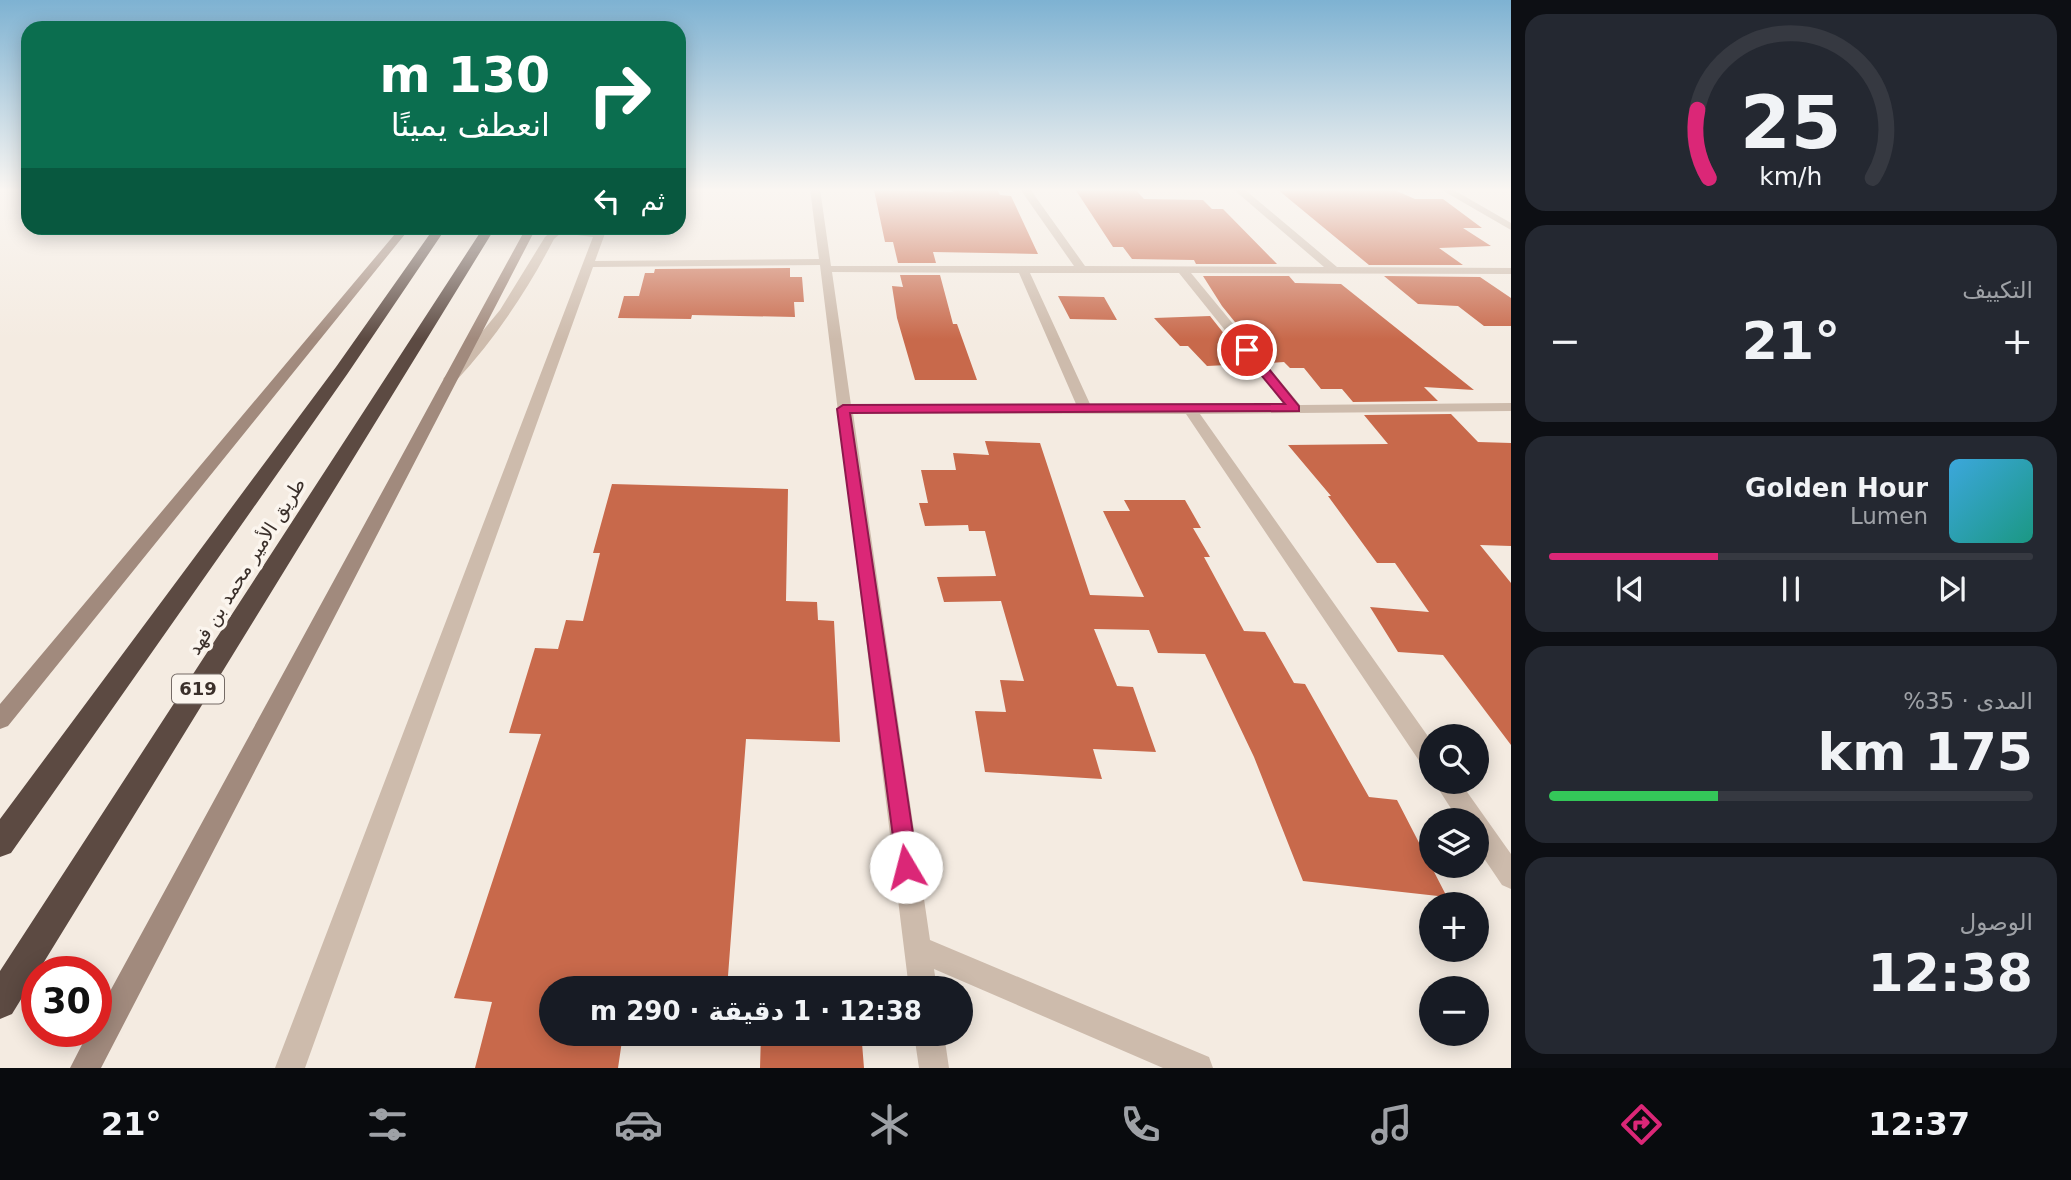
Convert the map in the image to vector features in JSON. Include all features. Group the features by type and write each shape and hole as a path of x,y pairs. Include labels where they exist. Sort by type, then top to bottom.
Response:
{"highway":[{"name":"طريق الأمير محمد بن فهد","path":"0,843 342,370 433,239"},
{"name":"طريق الأمير محمد بن فهد","path":"0,1002 482,239"}],"main road":[{"path":"0,720 396,239"},
{"path":"85,1068 525,239"}],"street":[{"path":"448,382 482,347 514,302 549,239"},
{"path":"290,1068 598,239"},
{"path":"820,239 921,976"},
{"path":"1060,239 1083,271"},
{"path":"1297,239 1334,270"},
{"path":"589,264 1184,272 1511,271"},
{"path":"1023,270 1085,408"},
{"path":"1184,272 1295,408"},
{"path":"843,409 1504,407 1511,418"},
{"path":"1190,410 1419,742"},
{"path":"1489,844 1511,876"},
{"path":"917,948 1198,1068"},
{"path":"931,1046 934,1068"}],"building":[{"path":"884,239 1031,239 1038,254 933,252 936,263 898,263 893,242 885,242"},
{"path":"1108,239 1252,239 1277,264 1196,264 1194,260 1132,259 1123,247 1113,247"},
{"path":"1337,239 1480,239 1491,246 1439,248 1463,265 1369,265"},
{"path":"790,268 790,277 802,277 804,302 794,302 795,317 692,315 691,319 618,318 624,296 639,296 645,273 654,273 655,269"},
{"path":"900,275 940,275 953,324 957,324 977,380 915,380 897,318 892,286 903,287"},
{"path":"1203,276 1289,276 1295,283 1341,284 1474,390 1424,387 1438,401 1353,402 1342,389 1321,389 1304,368 1290,368 1284,362 1268,363 1222,306"},
{"path":"1384,276 1480,277 1511,298 1511,326 1484,326 1458,306 1418,304"},
{"path":"1058,296 1104,297 1117,320 1070,319"},
{"path":"1210,316 1248,364 1207,366 1188,346 1180,346 1154,318"},
{"path":"1451,414 1478,442 1511,443 1511,546 1480,545 1511,583 1511,745 1443,655 1398,652 1370,607 1429,612 1395,563 1377,563 1328,496 1331,496 1288,445 1388,444 1364,415"},
{"path":"985,441 1040,443 1090,595 1144,597 1103,511 1130,511 1124,500 1185,500 1201,528 1193,528 1210,557 1204,557 1244,631 1265,632 1294,683 1305,684 1369,797 1397,800 1419,843 1419,878 1437,878 1444,892 1419,894 1303,881 1254,757 1205,654 1158,653 1149,630 1094,629 1117,686 1133,687 1156,752 1093,749 1102,779 985,772 975,711 1006,712 1000,680 1024,681 1001,601 944,602 937,577 996,576 985,531 969,531 968,525 925,526 919,503 928,503 921,470 956,470 953,453 989,455"},
{"path":"612,484 788,489 786,601 817,602 818,620 834,621 840,742 746,739 728,976 539,976 539,1046 621,1046 618,1068 475,1068 492,1002 454,998 541,734 509,733 535,648 558,649 566,620 583,621 600,553 593,553"},
{"path":"761,1046 862,1046 864,1068 760,1068"}],"route":[{"path":"906,867 843,409 1295,408 1247,350"}]}
